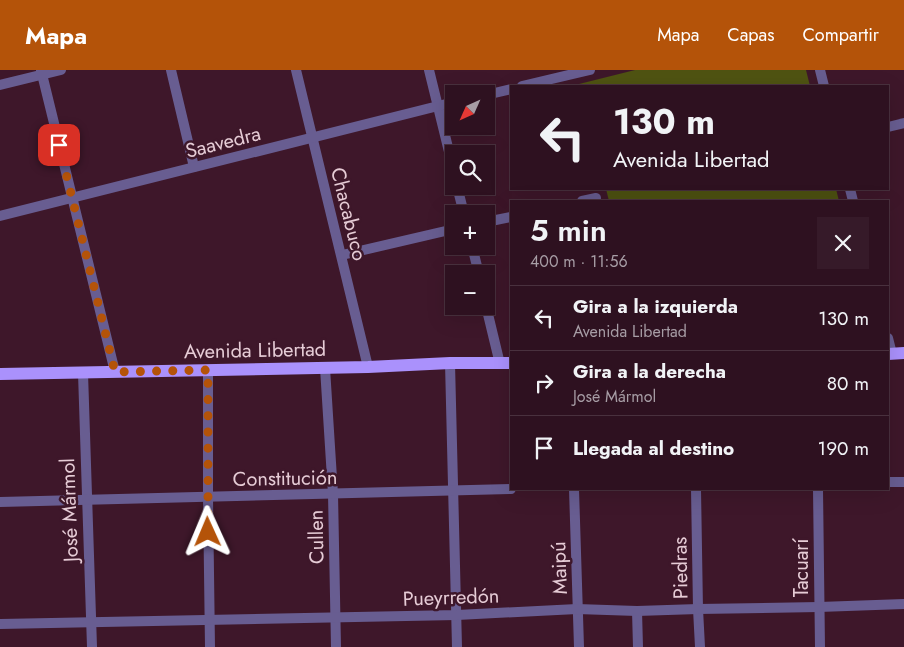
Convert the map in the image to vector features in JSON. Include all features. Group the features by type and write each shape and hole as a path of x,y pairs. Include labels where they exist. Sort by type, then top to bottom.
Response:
{"main road":[{"name":"Avenida Libertad","path":"0,374 368,367 450,363 506,364"}],"street":[{"path":"0,85 41,72 61,70"},
{"path":"170,70 194,167"},
{"name":"Chacabuco","path":"296,70 368,367"},
{"path":"429,70 447,145"},
{"path":"527,85 590,70"},
{"path":"820,70 824,85"},
{"path":"41,72 115,372"},
{"path":"495,93 510,89"},
{"name":"Saavedra","path":"0,216 445,104"},
{"path":"889,128 904,123"},
{"path":"495,220 510,217"},
{"path":"342,255 445,231"},
{"path":"489,315 506,364"},
{"path":"889,341 894,354"},
{"path":"450,363 457,647"},
{"name":"Cullen","path":"325,368 333,494 336,647"},
{"path":"208,370 210,647"},
{"name":"José Mármol","path":"83,373 92,647"},
{"path":"889,482 904,482"},
{"name":"Constitución","path":"0,502 510,489"},
{"name":"Maipú","path":"574,490 577,609 580,647"},
{"name":"Piedras","path":"696,490 700,647"},
{"name":"Tacuarí","path":"818,490 820,647"},
{"name":"Pueyrredón","path":"0,624 456,615 577,609 637,611 904,604"},
{"path":"637,611 638,647"}],"shaded area":[{"path":"635,70 806,70 810,85 580,85"},
{"path":"606,190 836,190 839,200 609,200"}],"route":[{"path":"59,145 115,372 208,370 208,532"}]}
